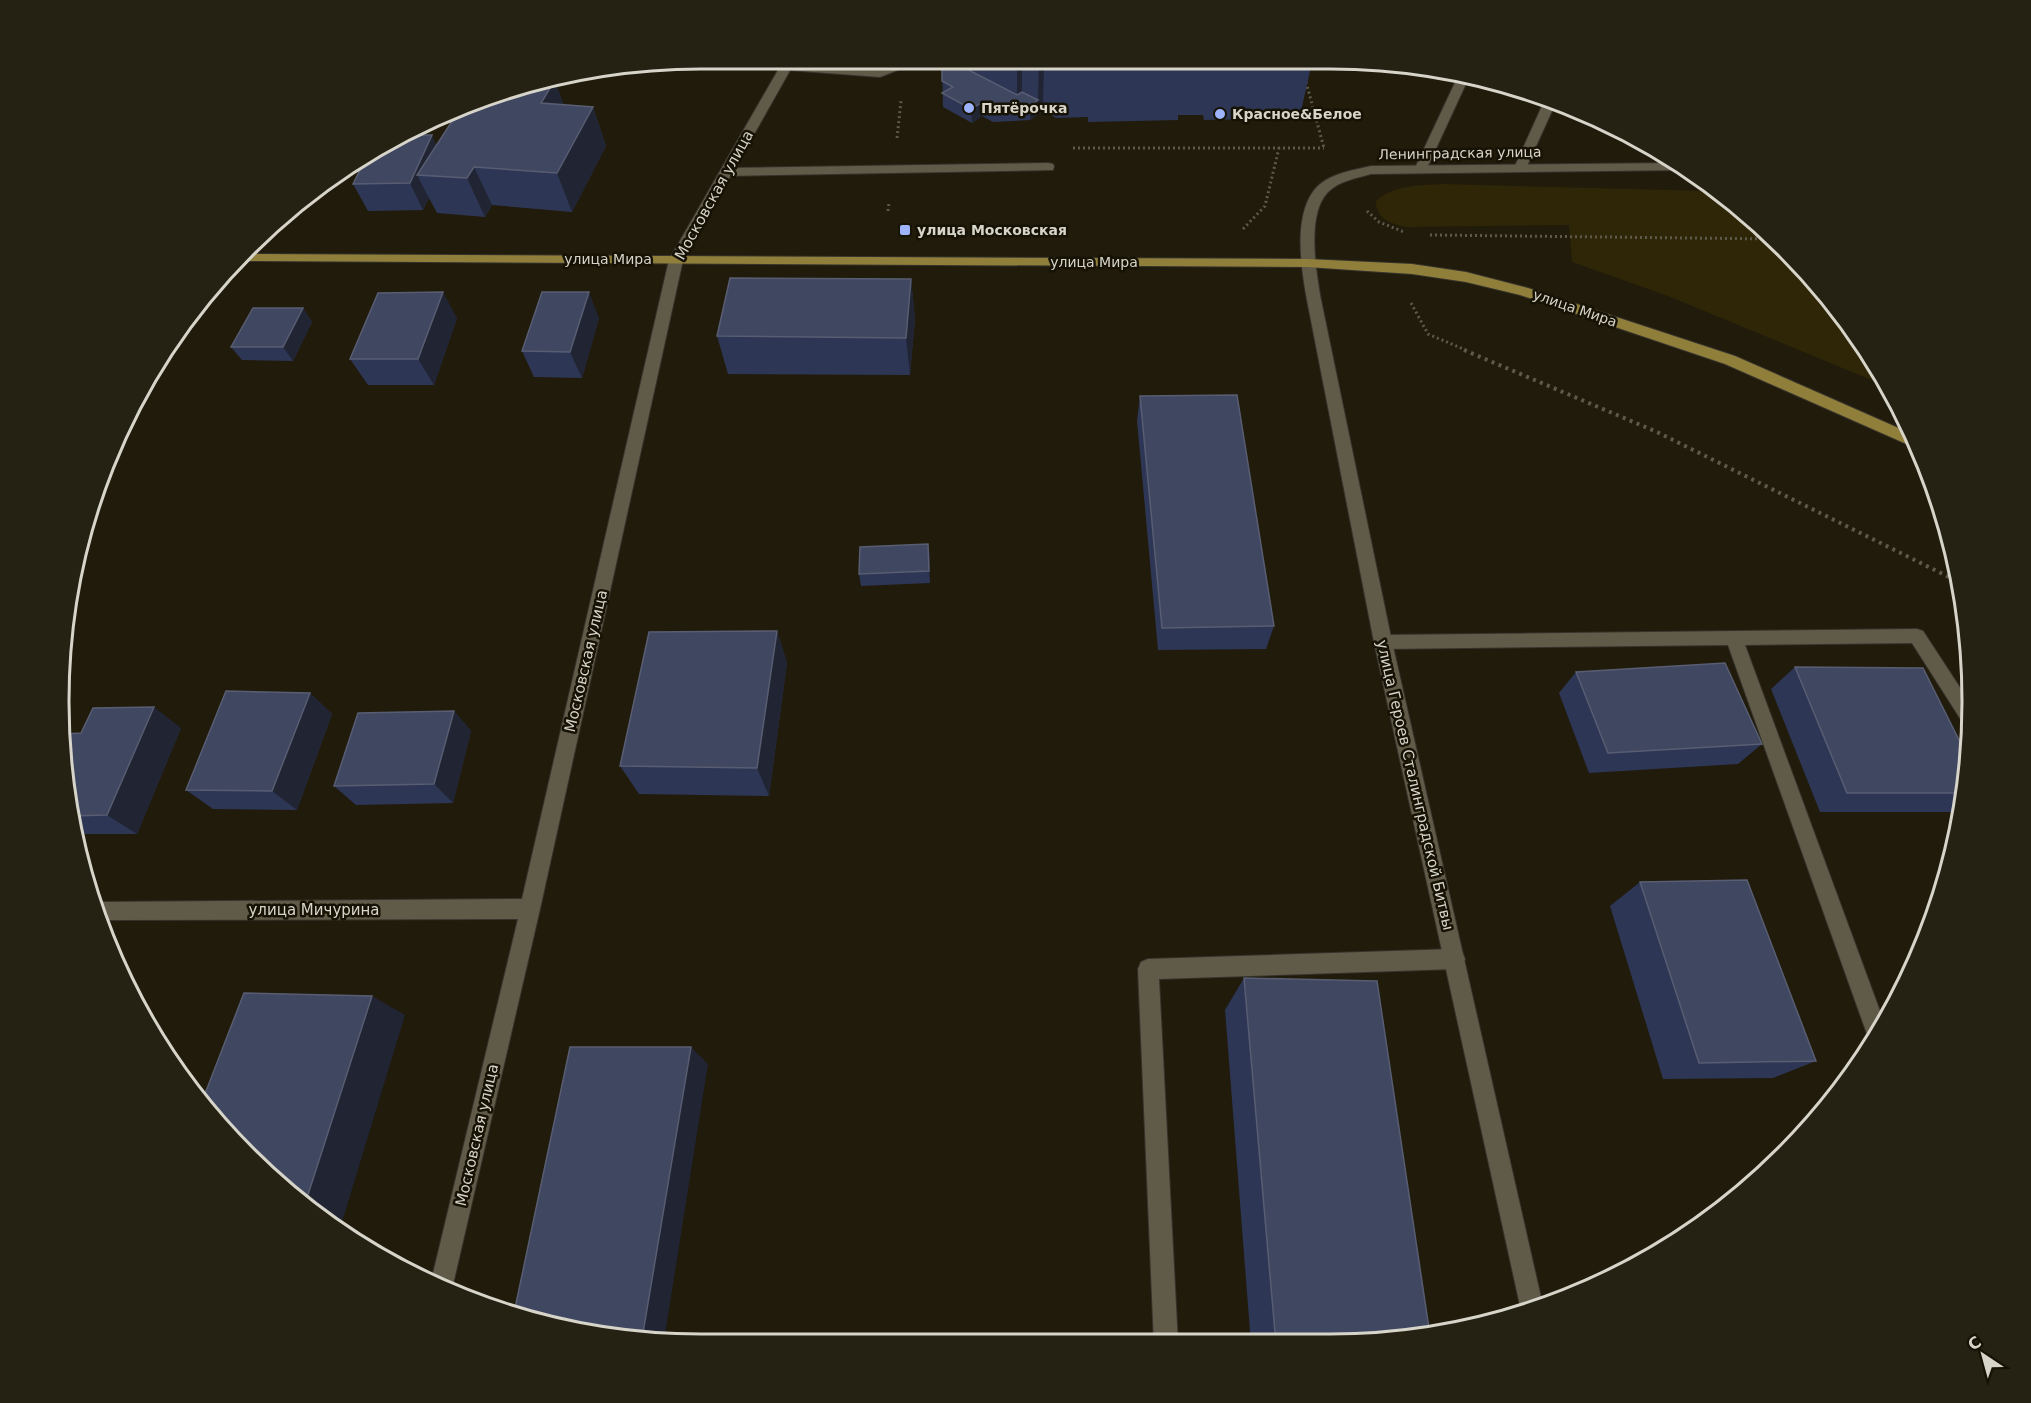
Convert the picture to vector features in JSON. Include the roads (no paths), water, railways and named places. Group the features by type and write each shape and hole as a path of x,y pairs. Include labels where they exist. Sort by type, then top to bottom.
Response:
{"main road":[{"name":"улица Мира","path":"250,258 1307,263 1412,269 1523,291 1730,360 1903,436"}],"street":[{"name":"Московская улица","path":"443,1279 530,909 676,260 785,69"},
{"path":"847,69 880,73 890,69"},
{"path":"1421,168 1461,83"},
{"path":"1521,166 1547,108"},
{"path":"727,172 1048,167"},
{"name":"Ленинградская улица","path":"1307,263 1311,207 1324,188 1342,177 1371,170 1421,168 1667,167"},
{"name":"улица Героев Сталинградской Битвы","path":"1307,263 1383,642 1530,1301"},
{"path":"1383,642 1917,636 1962,706"},
{"path":"1734,639 1874,1023"},
{"name":"улица Мичурина","path":"105,910 530,909"},
{"path":"1166,1334 1148,969 1455,959"}],"place":[{"name":"Пятёрочка","path":"969,108"},
{"name":"Красное&Белое","path":"1220,114"},
{"name":"улица Московская","path":"905,230"}]}
